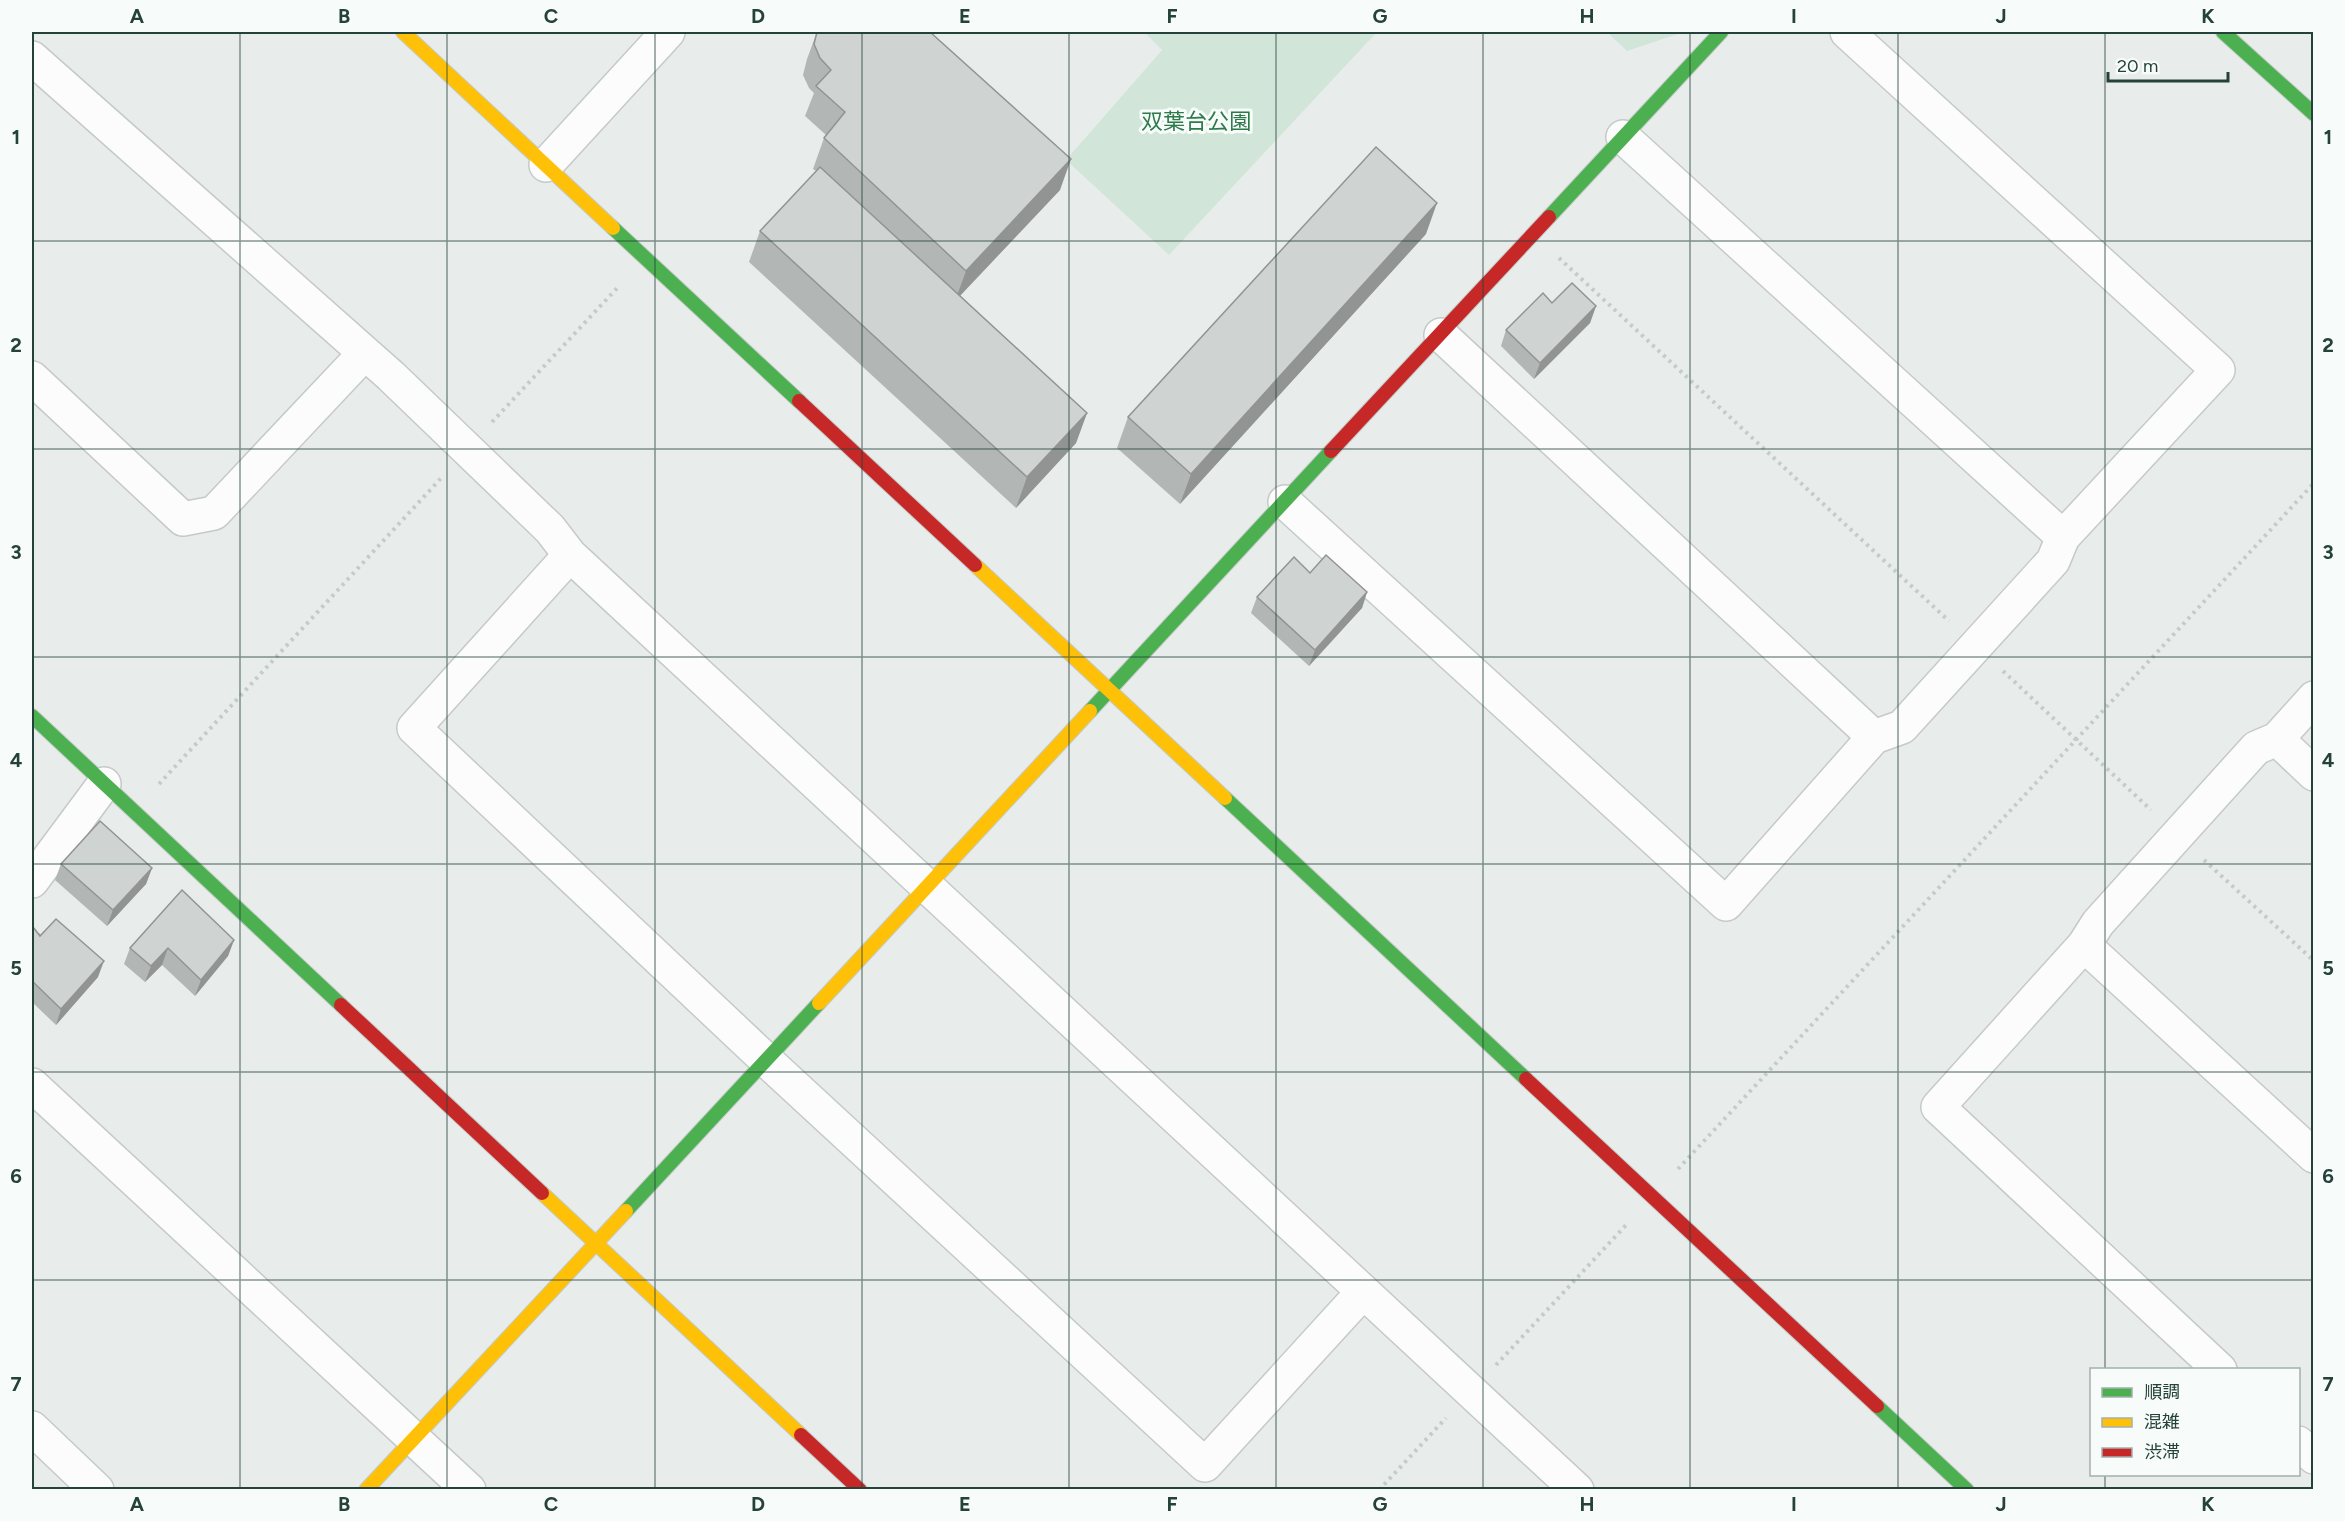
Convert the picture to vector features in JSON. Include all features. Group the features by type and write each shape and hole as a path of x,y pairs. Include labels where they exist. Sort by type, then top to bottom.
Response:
{"street":[{"path":"403,32 1967,1490"},
{"path":"546,165 668,32"},
{"path":"366,1490 597,1244 1107,690 1441,335 1721,32"},
{"path":"1285,502 1726,904 1874,737 1902,727 2053,561 2063,537 2218,370 1847,32"},
{"path":"2223,32 2313,114"},
{"path":"32,58 363,354 391,376 550,529 570,555 1577,1489"},
{"path":"1623,137 2063,537"},
{"path":"1441,335 1874,737"},
{"path":"32,378 183,519 214,513 363,354"},
{"path":"570,555 414,728 765,1059 1205,1465 1364,1292"},
{"path":"2218,1368 1938,1107 2084,945 2097,922 2177,834 2256,748 2277,739 2313,698"},
{"path":"32,716 860,1490"},
{"path":"2277,739 2313,774"},
{"path":"32,881 104,784"},
{"path":"2084,945 2313,1156"},
{"path":"32,1084 469,1490"},
{"path":"32,1428 97,1490"},
{"path":"2300,1445 2313,1457"}],"path":[{"path":"1567,266 2313,961"},
{"path":"157,786 613,292"},
{"path":"1680,1167 2313,483"},
{"path":"1379,1490 1620,1231"}],"green space":[{"name":"双葉台公園","path":"1144,32 1377,32 1169,255 1066,160 1162,50"},
{"path":"1607,32 1684,32 1627,51"}],"building":[{"path":"817,32 930,32 1071,159 966,271 824,138 845,112 816,86 831,70 820,58 814,44"},
{"path":"1376,147 1437,203 1191,474 1128,417"},
{"path":"820,167 1087,413 1027,477 760,231"},
{"path":"1572,283 1596,306 1540,363 1506,330 1543,293 1552,303"},
{"path":"1326,555 1367,592 1315,650 1257,597 1294,557 1310,573"},
{"path":"100,821 152,868 113,910 61,864"},
{"path":"182,890 234,940 201,980 168,948 151,966 130,948"},
{"path":"56,919 104,961 61,1009 32,981 32,928 40,936"}],"traffic: fast":[{"path":"1549,217 1721,32"},
{"path":"2223,32 2314,114"},
{"path":"613,228 799,401"},
{"path":"1090,711 1331,451"},
{"path":"32,716 341,1005"},
{"path":"1225,798 1526,1079"},
{"path":"626,1211 819,1003"},
{"path":"1877,1406 1967,1490"}],"traffic: slow":[{"path":"403,32 613,228"},
{"path":"975,565 1225,798"},
{"path":"819,1003 1090,711"},
{"path":"542,1193 801,1435"},
{"path":"366,1490 626,1211"}],"traffic: jam":[{"path":"1331,451 1549,217"},
{"path":"799,401 975,565"},
{"path":"341,1005 542,1193"},
{"path":"1526,1079 1877,1406"},
{"path":"801,1435 860,1490"}]}
